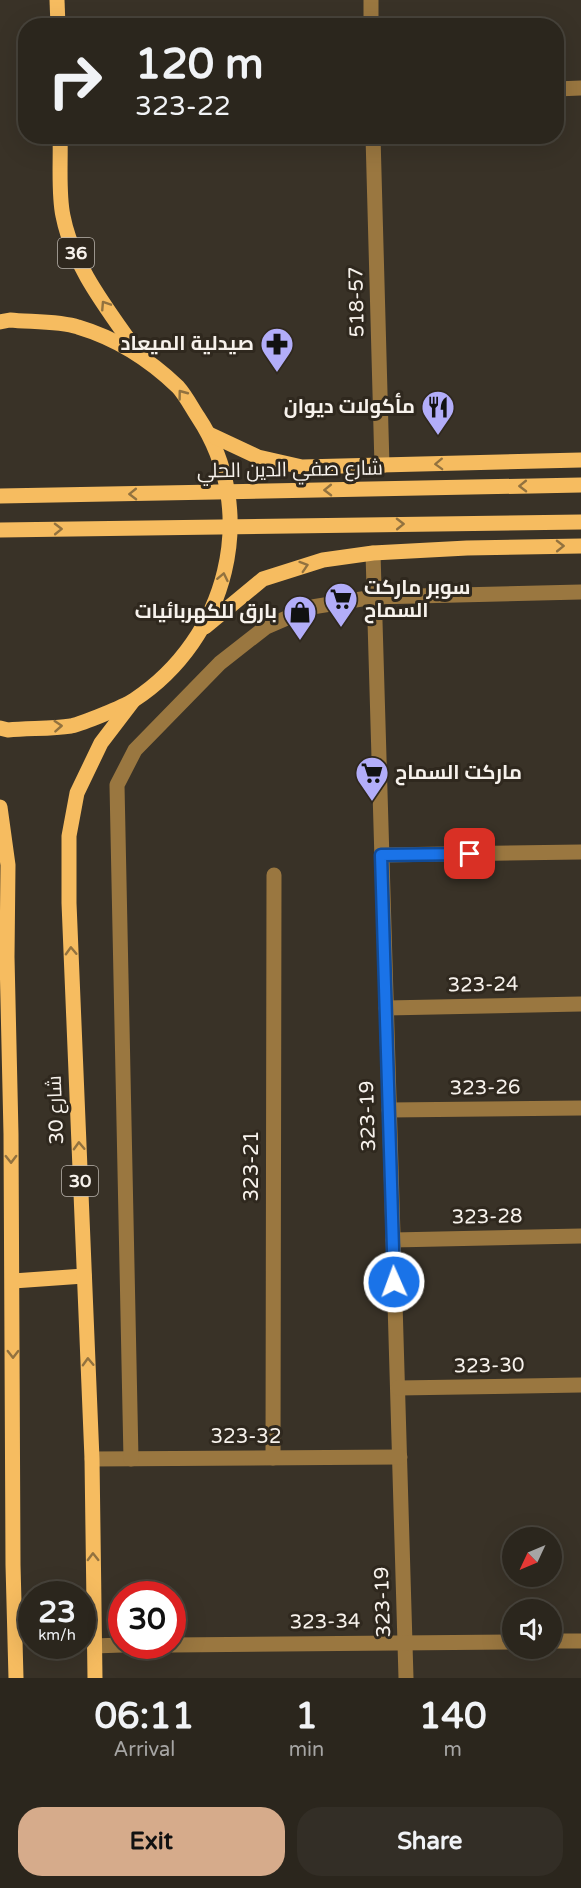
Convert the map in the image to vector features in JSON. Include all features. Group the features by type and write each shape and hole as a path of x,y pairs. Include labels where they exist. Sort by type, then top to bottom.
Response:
{"main road":[{"path":"57,0 57,18"},
{"name":"36","path":"60,144 62,214 70,241 85,274 138,353"},
{"path":"0,322 10,320 77,326 138,353 179,389 209,434 226,482 231,533 223,583 203,629"},
{"path":"209,434 258,457 302,467 581,460"},
{"name":"شارع صفي الدين الحلي","path":"0,496 581,485"},
{"path":"0,530 581,522"},
{"path":"0,728 8,730 73,725 133,701 172,670 203,629 263,579 323,560 373,553 581,546"},
{"name":"شارع 30","path":"93,1581 92,1459 69,903 69,836 77,793 100,743 133,701"},
{"path":"0,807 8,865 3,957 6,1134 12,1281 7,1564 16,1678"},
{"path":"12,1281 84,1276"},
{"name":"شارع 30","path":"94,1659 95,1678"}],"street":[{"path":"371,0 371,18"},
{"path":"564,89 581,88"},
{"name":"518-57","path":"374,144 382,466"},
{"name":"323-19","path":"373,553 406,1678"},
{"path":"131,1459 117,785 135,750 220,663 267,627 312,607 374,597 581,592"},
{"path":"381,855 581,852"},
{"name":"323-21","path":"273,1458 274,875"},
{"name":"323-24","path":"386,1008 581,1004"},
{"name":"323-26","path":"389,1110 581,1108"},
{"name":"323-28","path":"393,1240 581,1236"},
{"name":"323-30","path":"398,1388 581,1385"},
{"name":"323-32","path":"92,1459 400,1457"},
{"path":"562,1641 581,1641"},
{"name":"323-34","path":"186,1645 502,1642"}],"place":[{"name":"صيدلية الميعاد","path":"277,373"},
{"name":"مأكولات ديوان","path":"438,436"},
{"name":"سوبر ماركت السماح","path":"341,628"},
{"name":"بارق للكهربائيات","path":"300,641"},
{"name":"ماركت السماح","path":"372,802"}],"route":[{"path":"394,1282 381,855 470,854"}]}
